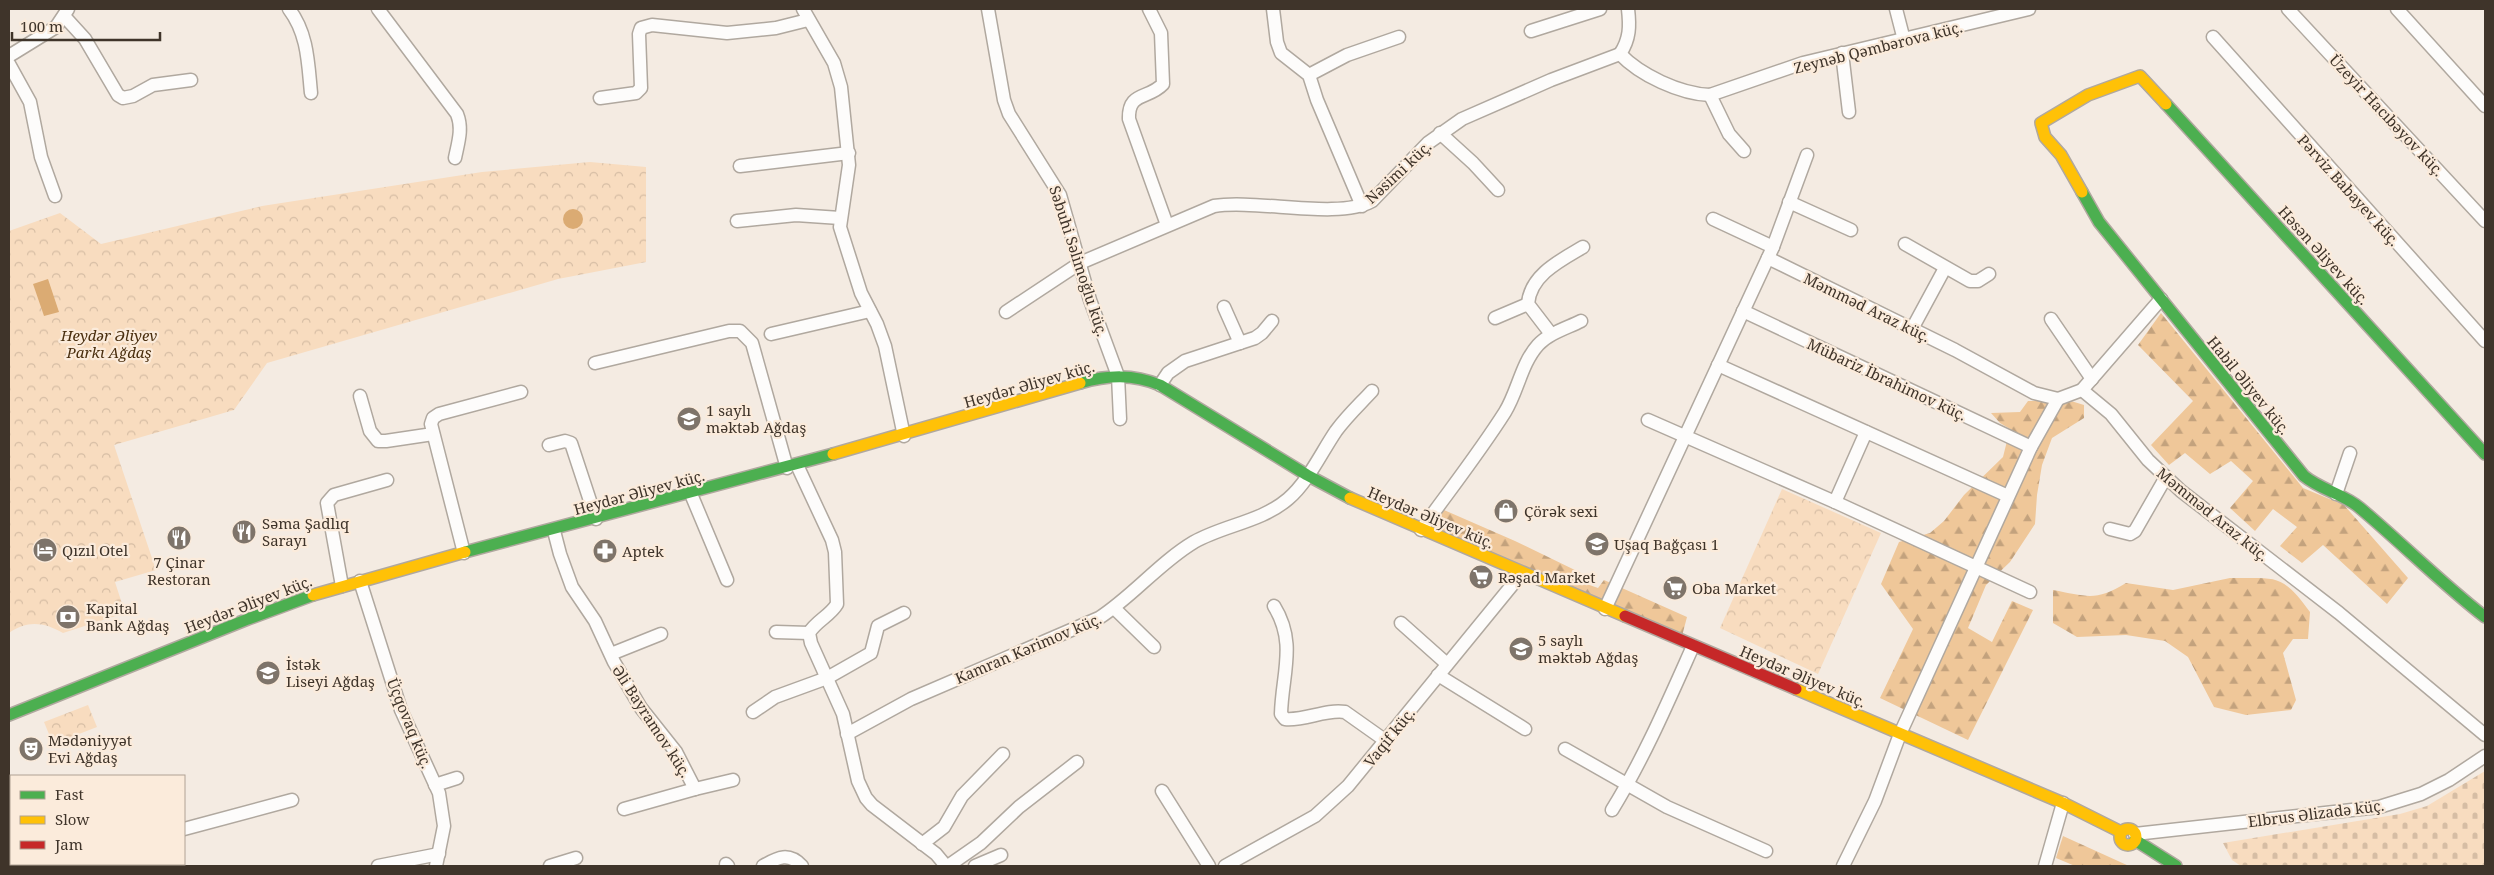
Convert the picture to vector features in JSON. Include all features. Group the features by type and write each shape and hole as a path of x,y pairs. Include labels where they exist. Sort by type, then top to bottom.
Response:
{"main road":[{"name":"Habil Əliyev küç.","path":"2140,76 2126,80 2058,110 2041,123 2045,137 2061,155 2099,222 2304,476 2319,488 2336,494 2359,507 2444,584 2485,617"},
{"name":"Həsən Əliyev küç.","path":"2140,76 2485,454"},
{"name":"Heydər Əliyev küç.","path":"9,715 248,619 342,586 792,467 1095,379 1118,376 1140,378 1160,385 1340,494 1604,609 2063,803 2121,832 2127,829 2135,837"},
{"path":"2135,837 2176,866"}],"street":[{"path":"289,9 300,27 307,47 311,93"},
{"path":"378,9 457,114 461,122 455,158"},
{"name":"Səbuhi Səlimoğlu küç.","path":"988,9 1004,100 1009,114 1060,195 1090,300 1118,376 1120,419"},
{"path":"1149,9 1161,33 1163,84 1156,91 1133,100 1128,108 1129,119 1167,225"},
{"path":"1274,9 1277,42 1281,53 1309,75 1317,100 1362,206"},
{"path":"1531,31 1600,9"},
{"path":"1628,9 1629,36 1620,54 1636,69 1646,75 1697,94 1710,95 1729,134 1744,151"},
{"path":"1896,9 1904,40"},
{"name":"Zeynəb Qəmbərova küç.","path":"1710,95 1803,62 1904,40 2029,9"},
{"name":"Üzeyir Hacıbəyov küç.","path":"2288,9 2485,221"},
{"path":"2397,9 2485,106"},
{"path":"9,56 48,34 56,27 66,12 86,39 118,95 123,98 133,96 154,84 167,81 191,80"},
{"path":"600,98 636,93 641,88 639,34 641,28 652,25 728,34 776,28 805,14 838,72 849,152 848,177 840,218 843,237 855,277 885,346 904,436"},
{"path":"1309,75 1347,55 1400,37"},
{"name":"Pərviz Babayev küç.","path":"2213,38 2485,341"},
{"path":"1842,53 1849,112"},
{"name":"Nəsimi küç.","path":"1006,312 1080,263 1214,206 1231,203 1334,208 1362,206 1372,201 1440,133 1462,119 1551,80 1620,54"},
{"path":"9,64 30,102 41,157 55,196"},
{"path":"1440,133 1473,163 1498,190"},
{"path":"740,166 849,152"},
{"path":"1604,609 1770,252 1807,155"},
{"path":"1790,202 1851,230"},
{"path":"737,221 796,215 840,218"},
{"name":"Məmməd Araz küç.","path":"1713,219 1912,329 2034,393 2058,399"},
{"path":"1905,244 1970,281 1978,281 1989,274"},
{"path":"1552,334 1528,304 1528,299 1543,272 1583,247"},
{"path":"1912,329 1945,268"},
{"path":"1843,866 1875,801 1900,734 2031,447 2058,399 2082,390 2161,299"},
{"path":"1495,318 1528,304"},
{"path":"1224,307 1240,343"},
{"path":"771,334 870,311"},
{"name":"Mübariz İbrahimov küç.","path":"1743,311 2031,447"},
{"path":"2051,319 2092,379"},
{"path":"1160,385 1168,373 1185,361 1240,343 1262,333 1272,321"},
{"path":"1421,530 1504,414 1516,394 1526,364 1534,350 1552,334 1581,321"},
{"path":"595,363 729,331 740,331 752,343 792,467 836,552 837,604 834,610 813,627 809,633 811,643 843,714 858,781 866,798 872,805 947,866 981,843 1019,807 1078,762"},
{"path":"1718,364 2008,496"},
{"name":"Məmməd Araz küç.","path":"2082,390 2111,414 2148,460 2166,477 2339,613 2485,735"},
{"name":"Kamran Kərimov küç.","path":"847,734 911,699 1099,618 1114,608 1168,559 1210,534 1240,524 1288,500 1337,430 1372,391"},
{"path":"464,553 433,434 431,424 433,418 439,414 521,392"},
{"path":"360,396 370,431 378,440 386,442 433,434"},
{"path":"1648,420 1835,502 2030,592"},
{"path":"1835,502 1866,432"},
{"path":"549,445 565,441 571,443 596,520"},
{"path":"2336,494 2350,453"},
{"path":"2110,529 2130,534 2135,531 2166,477"},
{"path":"342,586 327,503 334,495 387,480"},
{"path":"691,494 727,580"},
{"name":"Əli Bayramov küç.","path":"554,531 572,587 595,620 611,654 641,708 676,752 695,789 624,809"},
{"name":"Vaqif küç.","path":"1225,866 1321,810 1348,786 1522,573"},
{"name":"Üçqovaq küç.","path":"360,581 401,710 435,786 444,814 444,826 437,860"},
{"path":"1274,606 1283,620 1287,653 1281,714 1285,719 1294,720 1338,711 1345,712 1386,741"},
{"path":"1114,608 1154,647"},
{"path":"753,712 775,697 827,678 871,653 878,626 904,613"},
{"path":"1401,623 1447,664"},
{"path":"776,632 809,633"},
{"path":"611,654 661,634"},
{"path":"1612,810 1627,785 1662,716 1693,646"},
{"path":"1438,675 1525,729"},
{"path":"1565,749 1667,806 1766,851"},
{"path":"922,844 944,826 962,796 1003,754"},
{"name":"Elbrus Əlizadə küç.","path":"2135,837 2379,807 2421,794 2485,756"},
{"path":"435,786 457,778"},
{"path":"695,789 734,780"},
{"path":"1162,791 1209,866"},
{"path":"185,829 292,800"},
{"path":"2045,866 2063,803"},
{"path":"975,866 1001,855"},
{"path":"763,866 783,856 790,856 802,866"},
{"path":"550,866 576,858"},
{"path":"378,866 437,860"}],"green space":[{"name":"Heydər Əliyev Parkı Ağdaş","path":"590,162 646,167 646,262 558,279 267,363 234,410 114,445 156,570 115,582 125,613 63,633 42,625 29,624 9,633 9,231 60,213 101,244 262,206 482,172"},
{"path":"2161,313 2303,488 2344,505 2408,578 2387,604 2323,545 2302,563 2280,546 2297,527 2273,509 2255,531 2230,508 2253,481 2231,461 2210,474 2185,453 2169,465 2151,445 2193,401 2138,345"},
{"path":"2028,401 2071,401 2084,405 2084,418 2052,438 2042,465 2035,524 2010,562 1986,585 1968,628 1992,642 2012,601 2033,610 1968,740 1880,698 1913,629 1881,584 1899,542 1930,533 1944,521 1964,495 2003,457 2010,429 2000,423 1991,413 2020,412"},
{"path":"1782,489 1881,533 1818,674 1720,628"},
{"path":"1444,510 1581,573 1581,582 1598,588 1604,580 1687,617 1682,636 1431,528"},
{"path":"2230,578 2276,580 2292,590 2310,612 2308,639 2293,639 2283,653 2296,700 2291,710 2246,715 2214,707 2188,657 2165,641 2126,635 2077,637 2053,623 2053,590 2091,596 2107,593 2126,583 2173,590"},
{"path":"88,705 97,727 53,744 44,722"},
{"path":"2485,771 2485,866 2241,866 2232,860 2223,843 2400,814 2427,806"},
{"path":"2063,836 2129,866 2075,866 2056,858"}],"shaded area":[{"path":"569,209 577,209 583,215 583,223 577,229 569,229 563,223 563,215"},
{"path":"48,279 59,312 44,316 33,284"}],"traffic: fast":[{"path":"2166,104 2485,454"},
{"path":"2082,192 2099,222 2304,476 2354,503 2485,617"},
{"path":"1080,383 1101,378 1130,377 1160,385 1307,475 1350,498"},
{"path":"465,552 833,454"},
{"path":"9,715 248,619 313,595"},
{"path":"2135,840 2176,866"}],"traffic: slow":[{"path":"2082,192 2061,155 2045,137 2041,123 2088,95 2140,76 2166,104"},
{"path":"833,454 1080,383"},
{"path":"1350,498 1625,616"},
{"path":"313,595 465,552"},
{"path":"1796,689 2063,803 2121,832"},
{"path":"2128,829 2134,831 2136,837 2134,843 2128,845 2122,843 2120,837 2122,831 2128,829"}],"traffic: jam":[{"path":"1625,616 1796,689"}],"place":[{"name":"1 saylı məktəb Ağdaş","path":"689,419"},
{"name":"Çörək sexi","path":"1506,511"},
{"name":"Səma Şadlıq Sarayı","path":"244,532"},
{"name":"7 Çinar Restoran","path":"179,538"},
{"name":"Uşaq Bağçası 1","path":"1597,544"},
{"name":"Qızıl Otel","path":"45,550"},
{"name":"Aptek","path":"605,551"},
{"name":"Rəşad Market","path":"1481,577"},
{"name":"Oba Market","path":"1675,588"},
{"name":"Kapital Bank Ağdaş","path":"68,617"},
{"name":"5 saylı məktəb Ağdaş","path":"1521,649"},
{"name":"İstək Liseyi Ağdaş","path":"268,673"},
{"name":"Mədəniyyət Evi Ağdaş","path":"31,749"}]}
